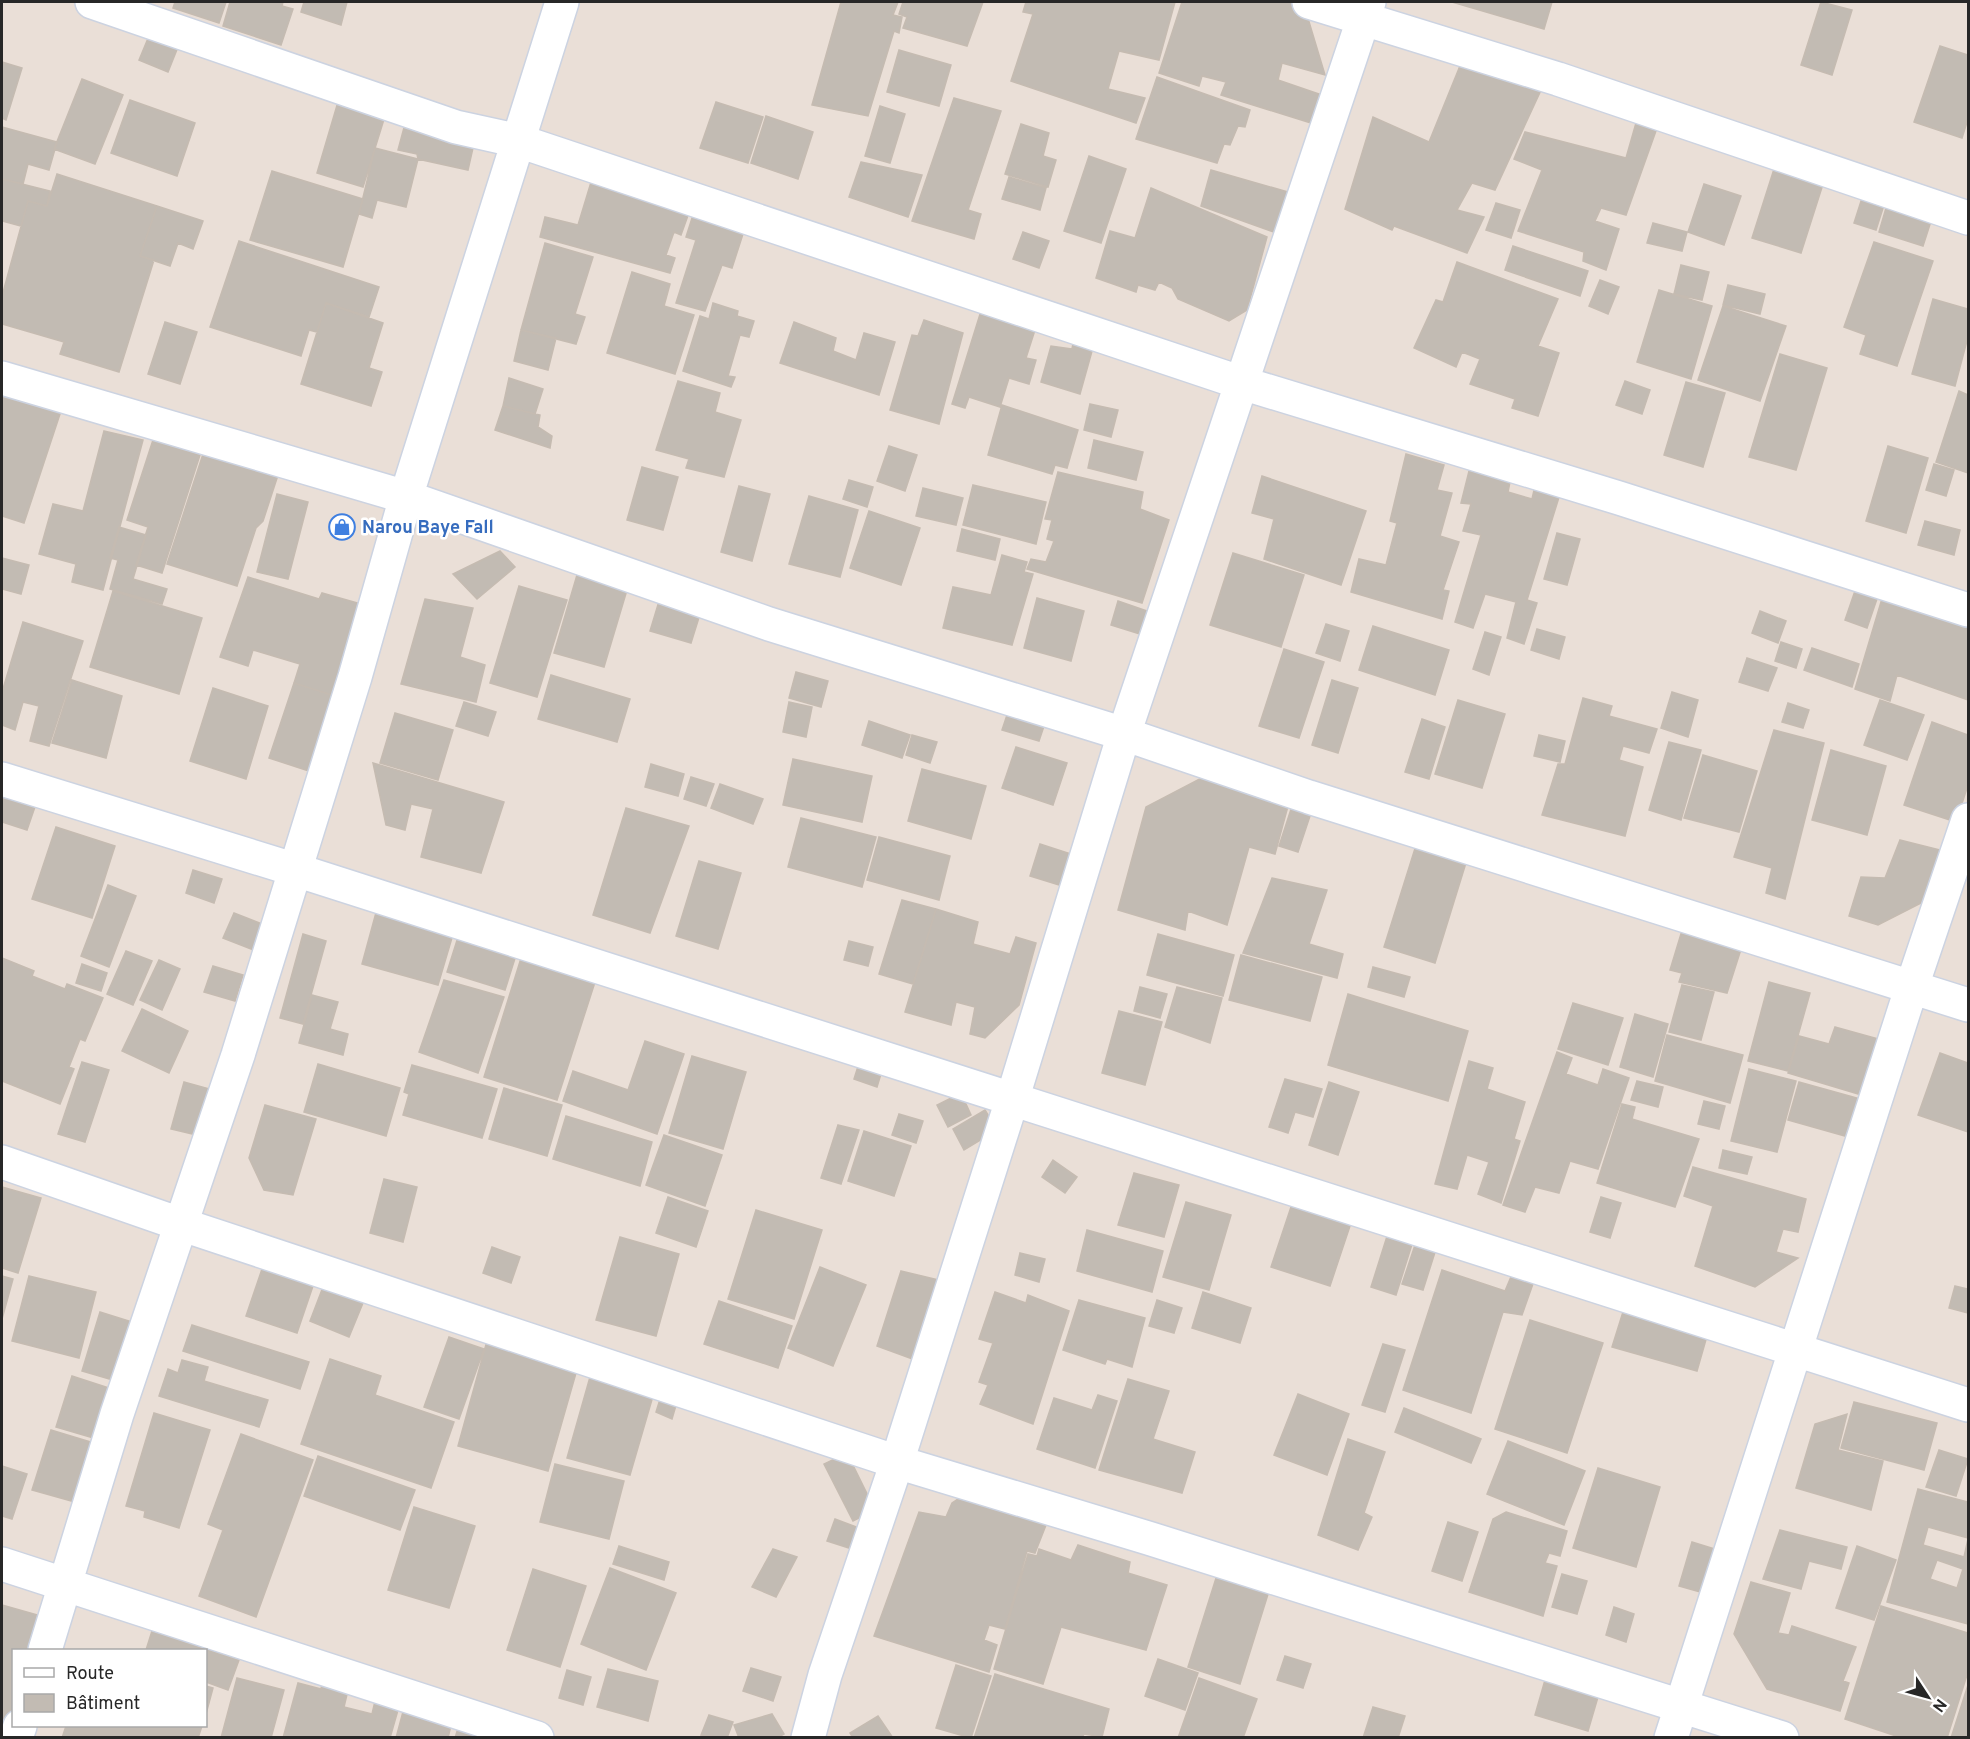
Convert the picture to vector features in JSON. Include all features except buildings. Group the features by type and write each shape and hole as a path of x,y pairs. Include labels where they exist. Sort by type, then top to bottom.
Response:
{"street":[{"path":"92,2 456,127 519,141 1242,383 1619,498 1968,610"},
{"path":"45,1649 117,1414 238,1055 296,870 406,497 562,2"},
{"path":"1309,2 1367,10 1558,79 1968,218"},
{"path":"808,1737 825,1675 897,1462 1012,1100 1124,734 1367,10"},
{"path":"2,378 406,497 769,624 1124,734 1320,801 1968,1005"},
{"path":"2,779 296,870 1796,1352 1968,1405"},
{"path":"1671,1737 1912,986 1968,820"},
{"path":"2,1162 180,1224 897,1462 1782,1737"},
{"path":"2,1564 537,1737"}],"place":[{"name":"Narou Baye Fall","path":"342,527"}]}
